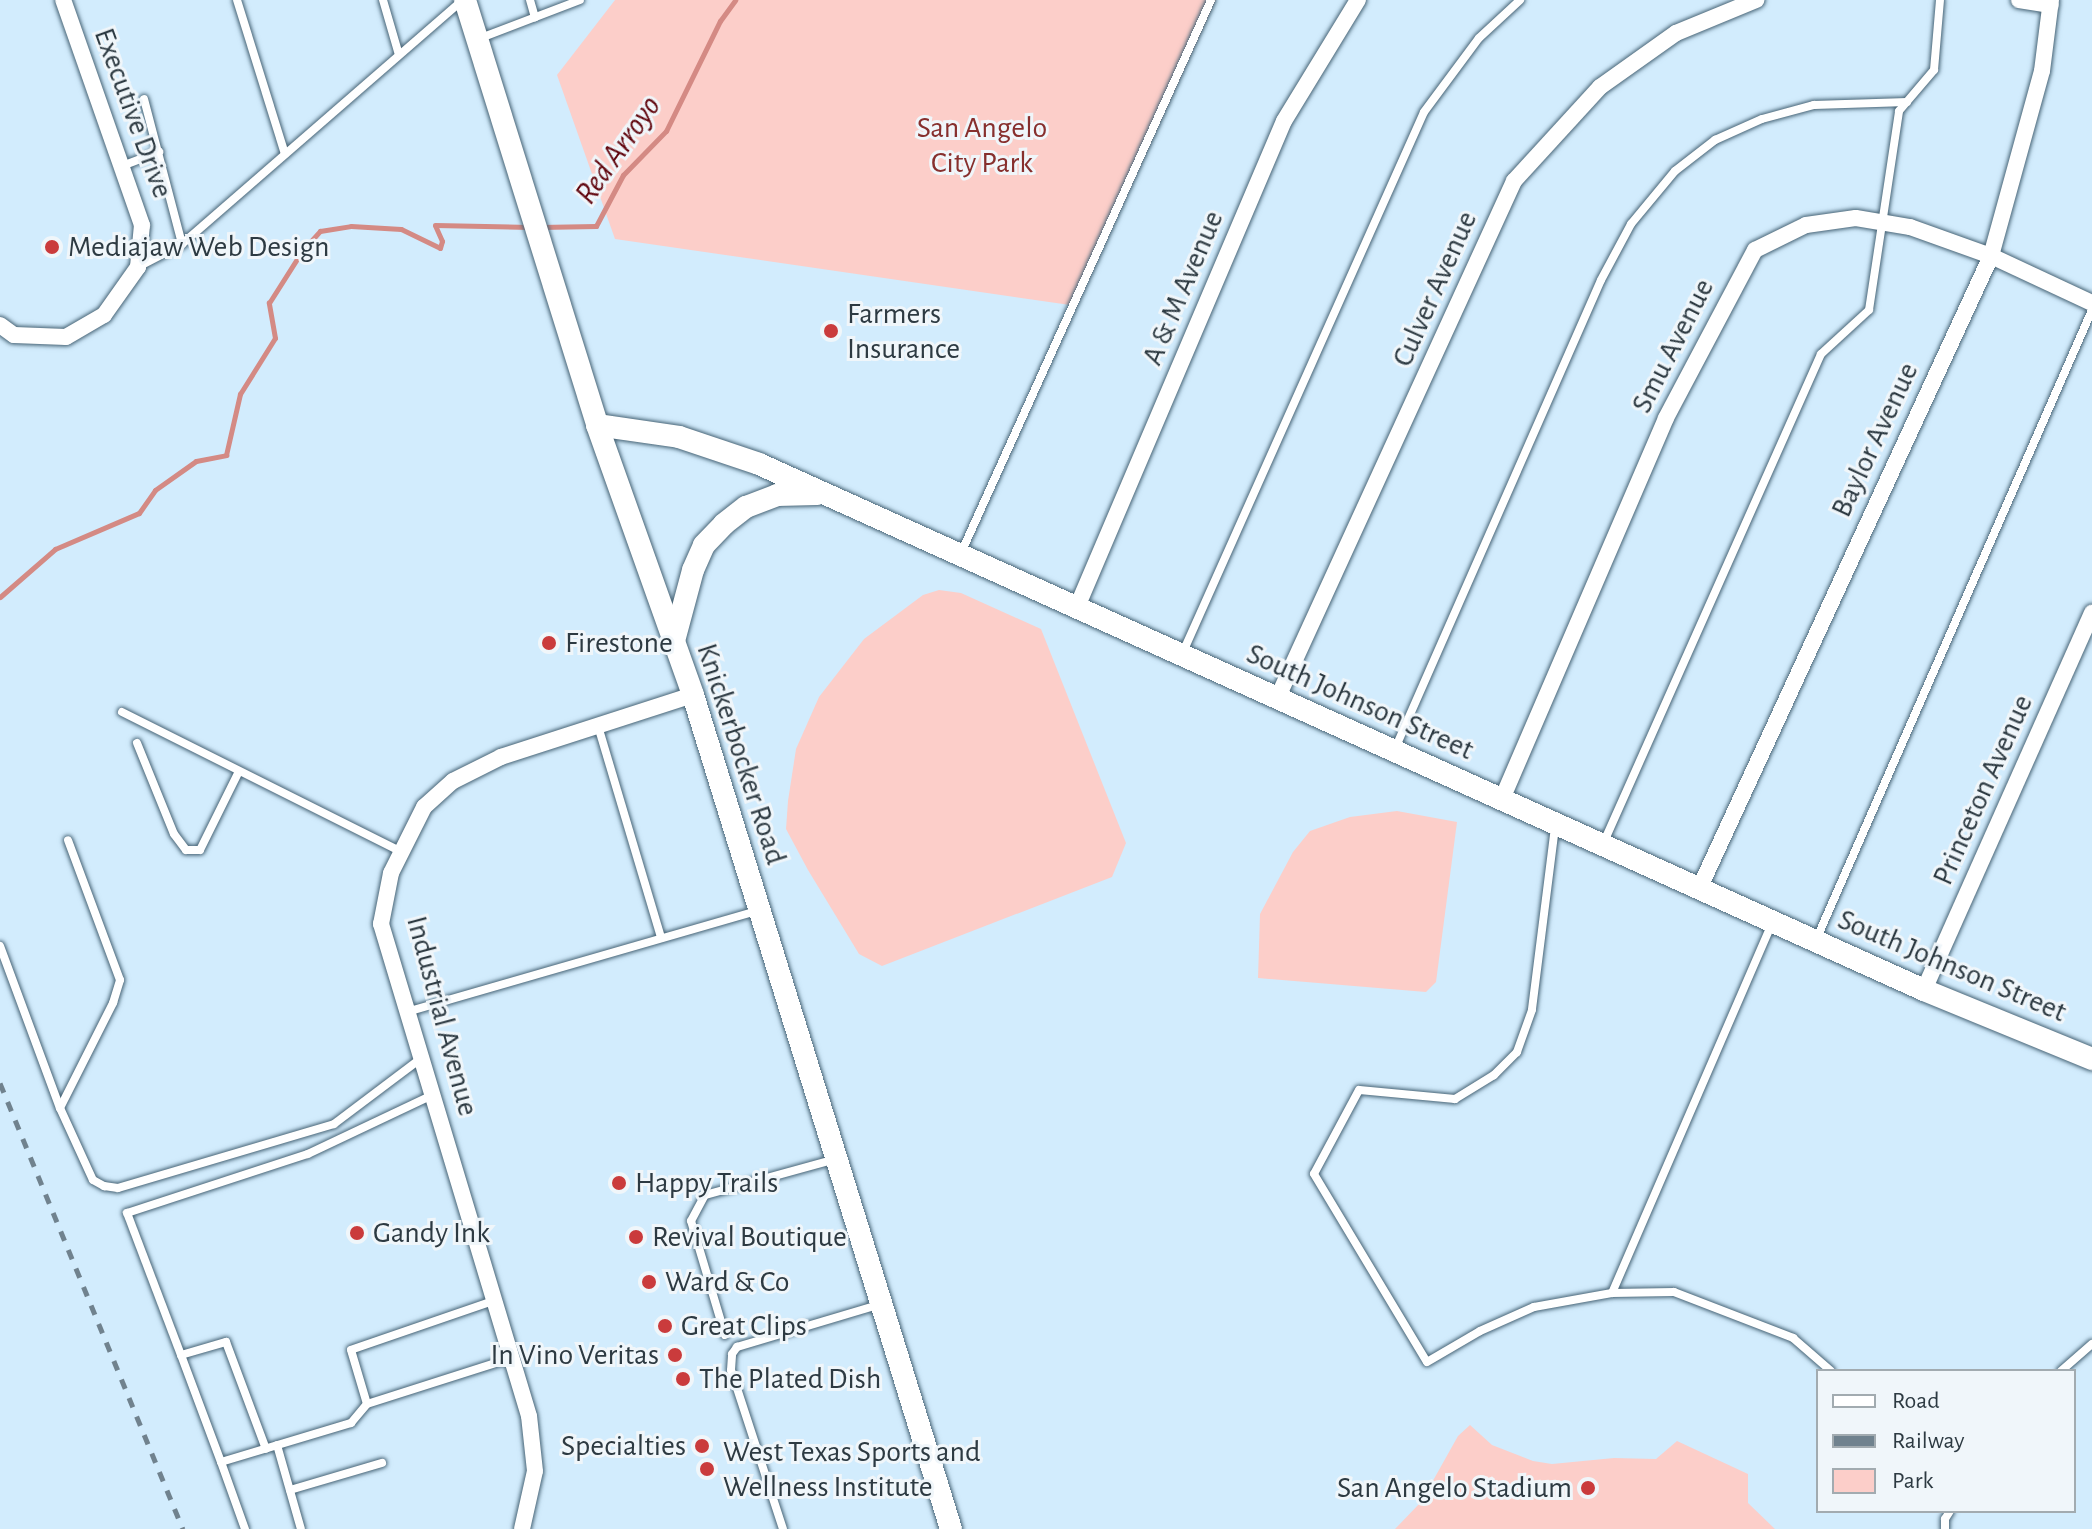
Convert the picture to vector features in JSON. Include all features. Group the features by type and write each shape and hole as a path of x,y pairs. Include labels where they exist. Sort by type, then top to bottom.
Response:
{"main road":[{"name":"Knickerbocker Road","path":"464,0 597,425 693,695 951,1529"},
{"name":"South Johnson Street","path":"597,425 679,437 759,464 1924,990 2092,1059"},
{"path":"674,641 693,570 704,545 724,524 746,507 777,495 824,494"}],"street":[{"name":"Executive Drive","path":"0,325 14,335 66,337 104,315 138,267 142,225 63,0"},
{"name":"A & M Avenue","path":"1077,607 1284,121 1358,0"},
{"name":"Culver Avenue","path":"1277,699 1514,181 1600,87 1676,33 1756,0"},
{"path":"2019,0 2051,2"},
{"name":"Baylor Avenue","path":"1700,887 1991,256 2042,71 2051,2"},
{"name":"Smu Avenue","path":"1502,799 1666,418 1755,250 1806,225 1856,218 1882,222 1910,227 1991,256 2092,303"},
{"name":"Princeton Avenue","path":"1924,990 2092,613"},
{"name":"Industrial Avenue","path":"522,1529 535,1471 529,1416 424,1057 381,924 391,873 424,807 453,781 501,757 693,695"}],"lane":[{"path":"237,0 285,154"},
{"path":"383,0 399,55"},
{"path":"138,267 182,244 464,0"},
{"path":"530,0 535,17"},
{"path":"477,40 580,0"},
{"path":"961,555 1211,0"},
{"path":"1181,655 1424,112 1479,38 1520,0"},
{"path":"1603,844 1821,354 1869,310 1899,111 1934,70 1940,0"},
{"path":"144,99 182,244"},
{"path":"1394,751 1595,294 1631,224 1675,171 1715,140 1762,119 1814,105 1907,102"},
{"path":"122,166 159,152"},
{"path":"1816,940 2092,310"},
{"path":"122,712 238,773 401,852"},
{"path":"598,726 661,938"},
{"path":"137,743 174,834 186,850 200,850 238,773"},
{"path":"1555,823 1532,1010 1517,1052 1494,1075 1455,1099 1359,1090 1314,1174 1427,1362 1480,1331 1534,1307 1612,1293 1674,1292 1793,1338 1829,1369"},
{"path":"60,1108 113,1003 120,980 68,840"},
{"path":"410,1011 760,910"},
{"path":"1612,1293 1773,921"},
{"path":"0,946 60,1108 93,1180 118,1188 334,1124 424,1057"},
{"path":"245,1529 127,1213 308,1154 434,1094"},
{"path":"725,1335 691,1221 705,1195 837,1158"},
{"path":"367,1404 351,1350 493,1301"},
{"path":"783,1529 731,1370 732,1354 737,1347 882,1304"},
{"path":"181,1355 226,1342 266,1449"},
{"path":"2063,1369 2092,1344"},
{"path":"221,1462 351,1423 367,1404 511,1358"},
{"path":"277,1445 301,1529"},
{"path":"290,1490 382,1463"}],"green space":[{"name":"San Angelo City Park","path":"615,0 1216,0 1077,306 615,239 557,75"},
{"path":"939,590 961,593 1041,629 1126,843 1112,877 882,966 859,954 808,870 786,829 788,801 796,749 819,697 864,639 923,595"},
{"path":"1397,811 1457,822 1436,982 1426,992 1258,978 1260,914 1293,852 1310,831 1350,817"},
{"name":"San Angelo Stadium","path":"1470,1425 1492,1445 1533,1461 1552,1464 1614,1458 1656,1459 1677,1441 1748,1474 1748,1503 1775,1529 1395,1529 1421,1502 1458,1436"}],"waterway":[{"name":"Red Arroyo","path":"540,227 596,226 623,175 666,131 720,21 735,0"},
{"name":"Red Arroyo","path":"0,597 55,549 139,513 155,490 196,461 226,455 240,394 275,338 269,303 302,251 320,231 351,226 401,229 440,248 442,241 435,225 530,227"}],"railway":[{"path":"0,1083 183,1529"}],"place":[{"name":"Mediajaw Web Design","path":"52,247"},
{"name":"Farmers Insurance","path":"831,331"},
{"name":"Firestone","path":"549,643"},
{"name":"Happy Trails","path":"619,1183"},
{"name":"Gandy Ink","path":"357,1233"},
{"name":"Revival Boutique","path":"636,1237"},
{"name":"Ward & Co","path":"649,1282"},
{"name":"Great Clips","path":"665,1326"},
{"name":"In Vino Veritas","path":"675,1355"},
{"name":"The Plated Dish","path":"683,1379"},
{"name":"Specialties","path":"702,1446"},
{"name":"West Texas Sports and Wellness Institute","path":"707,1469"},
{"name":"San Angelo Stadium","path":"1588,1488"}]}
